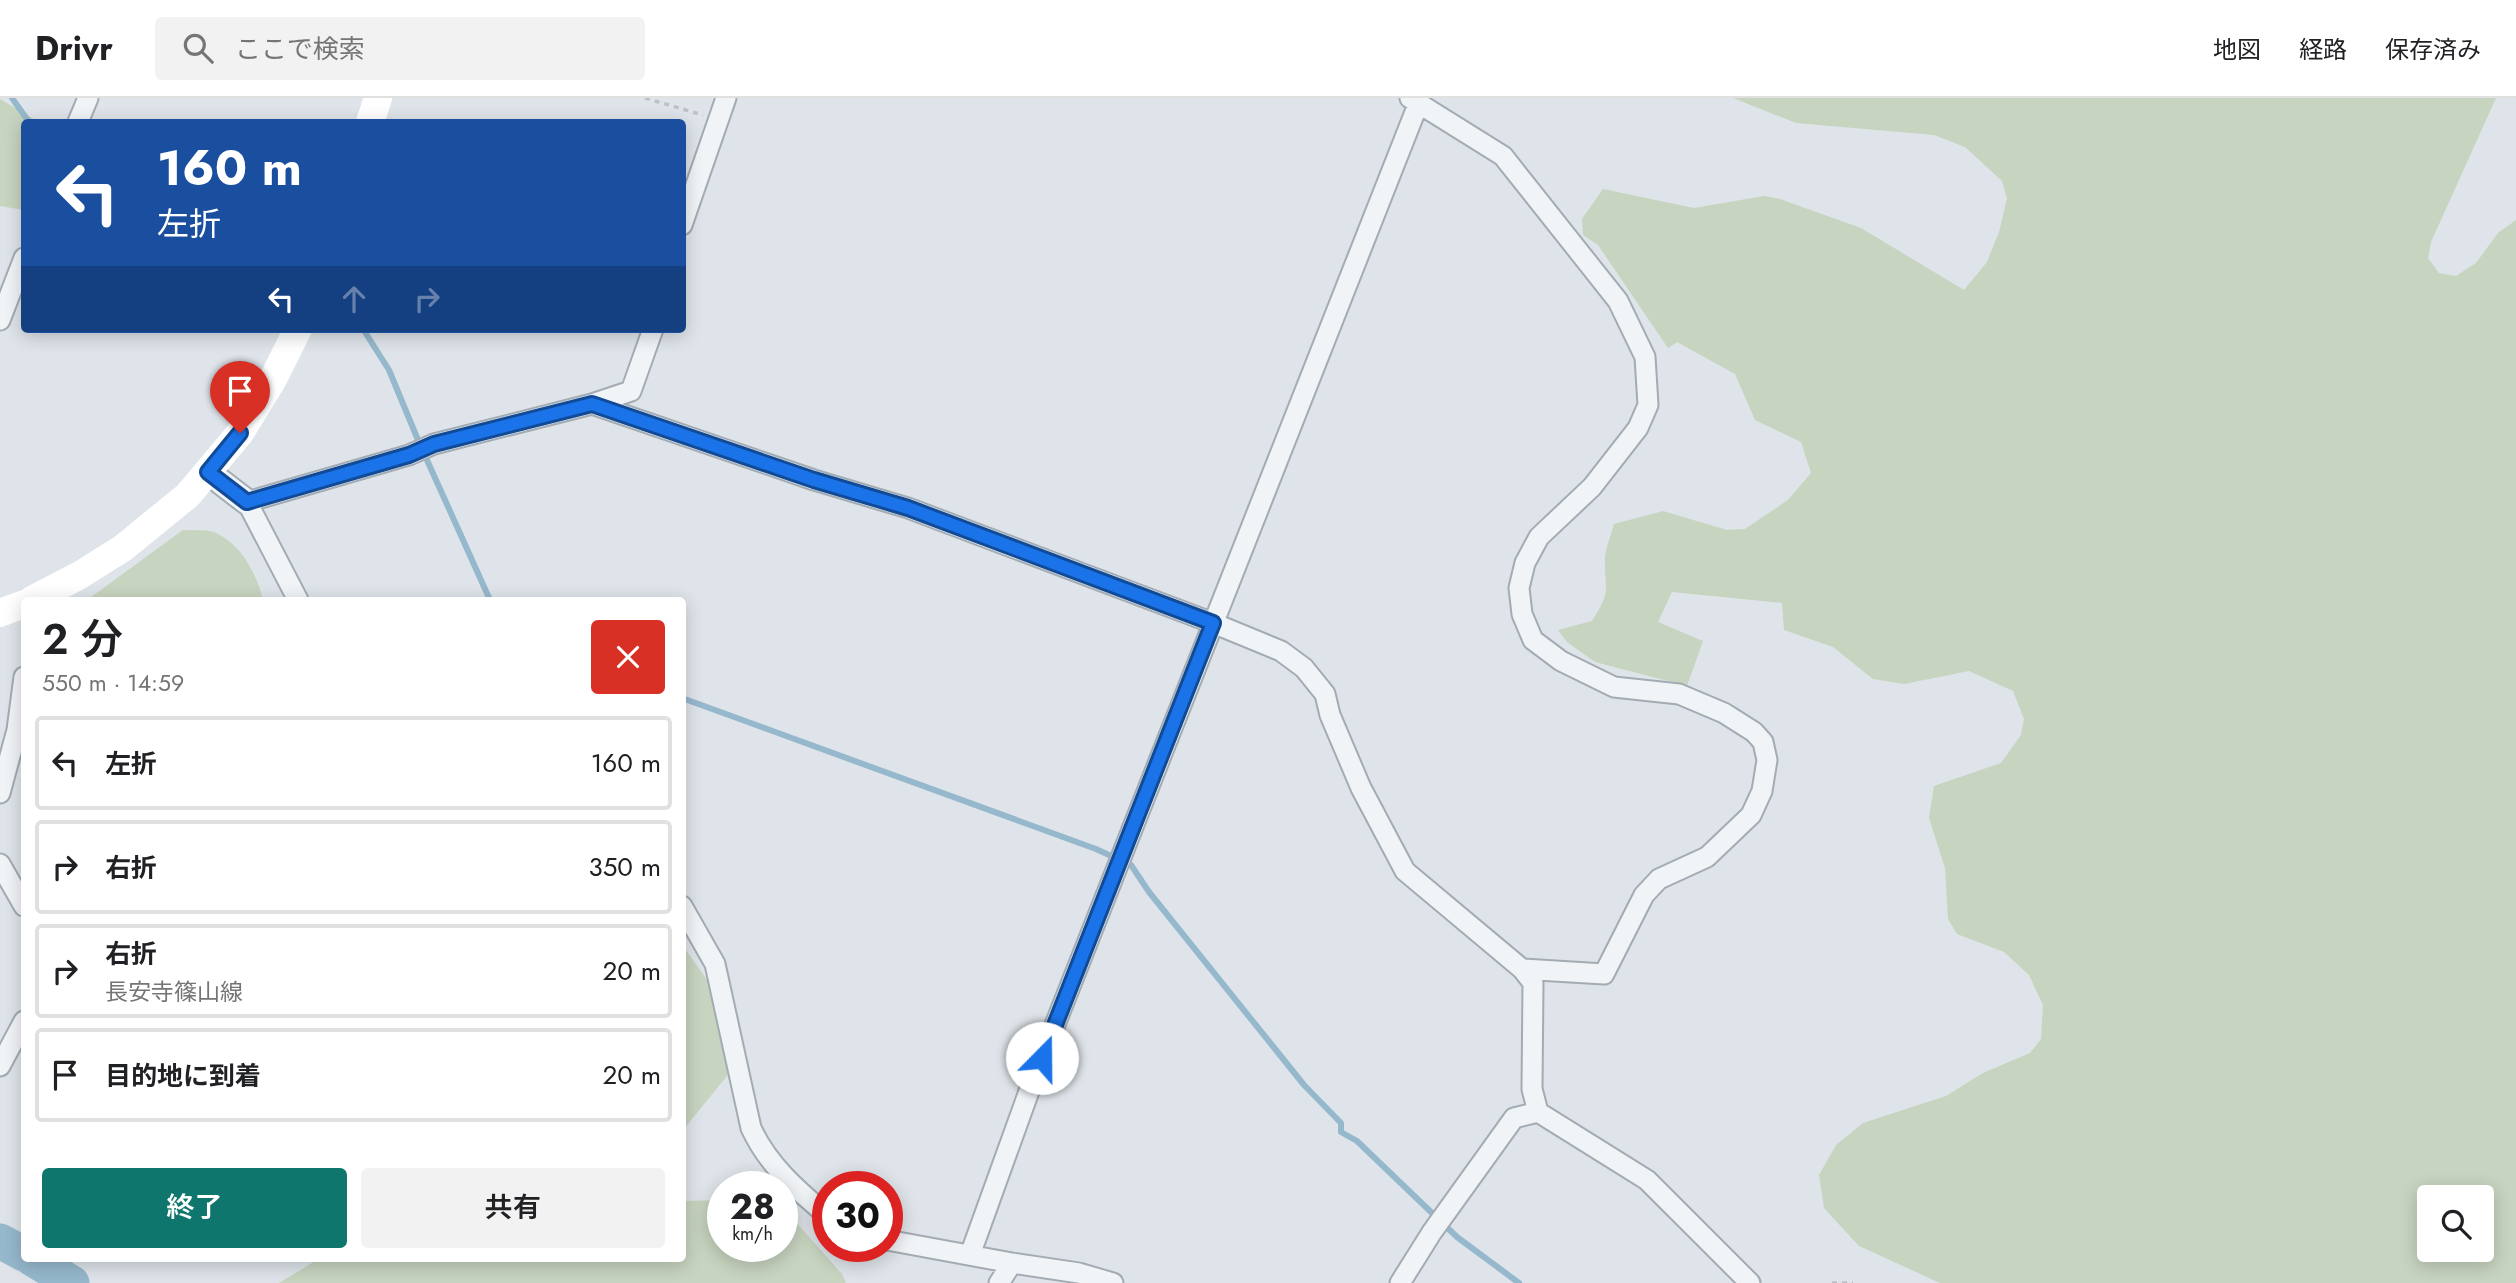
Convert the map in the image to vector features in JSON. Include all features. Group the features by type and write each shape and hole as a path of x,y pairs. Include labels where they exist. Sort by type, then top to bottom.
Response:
{"main road":[{"path":"371,119 379,98"},
{"path":"38,597 123,548 188,495 240,433 266,392 296,333"},
{"path":"0,613 21,605"}],"street":[{"path":"79,119 88,98"},
{"path":"686,213 726,98"},
{"path":"970,1255 1032,1083 1414,100 1503,156 1618,301 1645,357 1648,405 1638,428 1592,487 1539,537 1525,563 1520,588 1522,614 1534,640 1561,661 1614,687 1679,694 1724,713 1754,732 1763,742 1767,760 1762,791 1751,815 1707,857 1659,879 1644,895 1604,974 1522,970"},
{"path":"0,320 21,266"},
{"path":"247,502 409,455 434,444 592,404 631,391 652,333"},
{"path":"592,404 814,480 908,508 1213,623 1281,651 1304,668 1325,694 1360,788 1405,870 1522,970 1533,983 1532,1089 1538,1112 1647,1180 1750,1283"},
{"path":"208,472 247,502 296,597"},
{"path":"0,793 17,730 21,700"},
{"path":"0,864 21,901"},
{"path":"686,913 715,964 751,1128 761,1151 812,1202"},
{"path":"0,1066 21,1027"},
{"path":"1400,1283 1432,1232 1514,1118 1538,1112"},
{"path":"903,1243 1079,1273 1113,1283"},
{"path":"999,1283 1012,1263"}],"path":[{"path":"645,98 718,119"},
{"path":"1832,1283 1853,1283"}],"green space":[{"path":"1733,98 2496,98 2431,242 2428,258 2439,273 2456,276 2476,263 2498,233 2516,220 2516,1283 1940,1283 1859,1246 1824,1208 1819,1175 1836,1145 1863,1123 1946,1096 1983,1073 2030,1053 2041,1039 2043,1005 2029,975 2004,952 1957,934 1948,919 1945,868 1929,818 1934,786 2001,763 2021,735 2024,719 2013,691 1969,671 1904,684 1873,679 1833,647 1784,630 1782,603 1672,592 1658,622 1703,641 1687,686 1595,662 1567,642 1558,630 1592,621 1603,602 1606,589 1605,557 1614,524 1663,511 1727,530 1745,529 1788,500 1811,473 1801,442 1755,420 1735,374 1677,342 1668,348 1598,245 1583,235 1582,219 1603,189 1694,208 1764,196 1780,199 1861,228 1964,290 1987,262 1999,232 2007,198 2002,181 1965,147 1934,135 1796,123"},
{"path":"0,99 34,119 21,119 21,210 0,206"},
{"path":"183,530 213,532 225,538 247,562 262,597 91,597"},
{"path":"686,950 715,991 729,1059 727,1076 686,1126"},
{"path":"707,1200 707,1262 798,1262 798,1224 812,1240 812,1262 831,1262 846,1283 279,1283 313,1262 686,1262 686,1201"}],"waterway":[{"path":"12,98 27,119"},
{"path":"366,333 389,370 489,597"},
{"path":"686,699 1096,849 1131,865 1149,892 1304,1085 1341,1123 1341,1132 1357,1141 1457,1237 1519,1283"},
{"path":"0,1241 21,1252"},
{"path":"38,1262 72,1283"}],"route":[{"path":"240,433 208,472 247,502 409,455 434,444 592,404 814,480 908,508 1213,623 1042,1058"}]}
